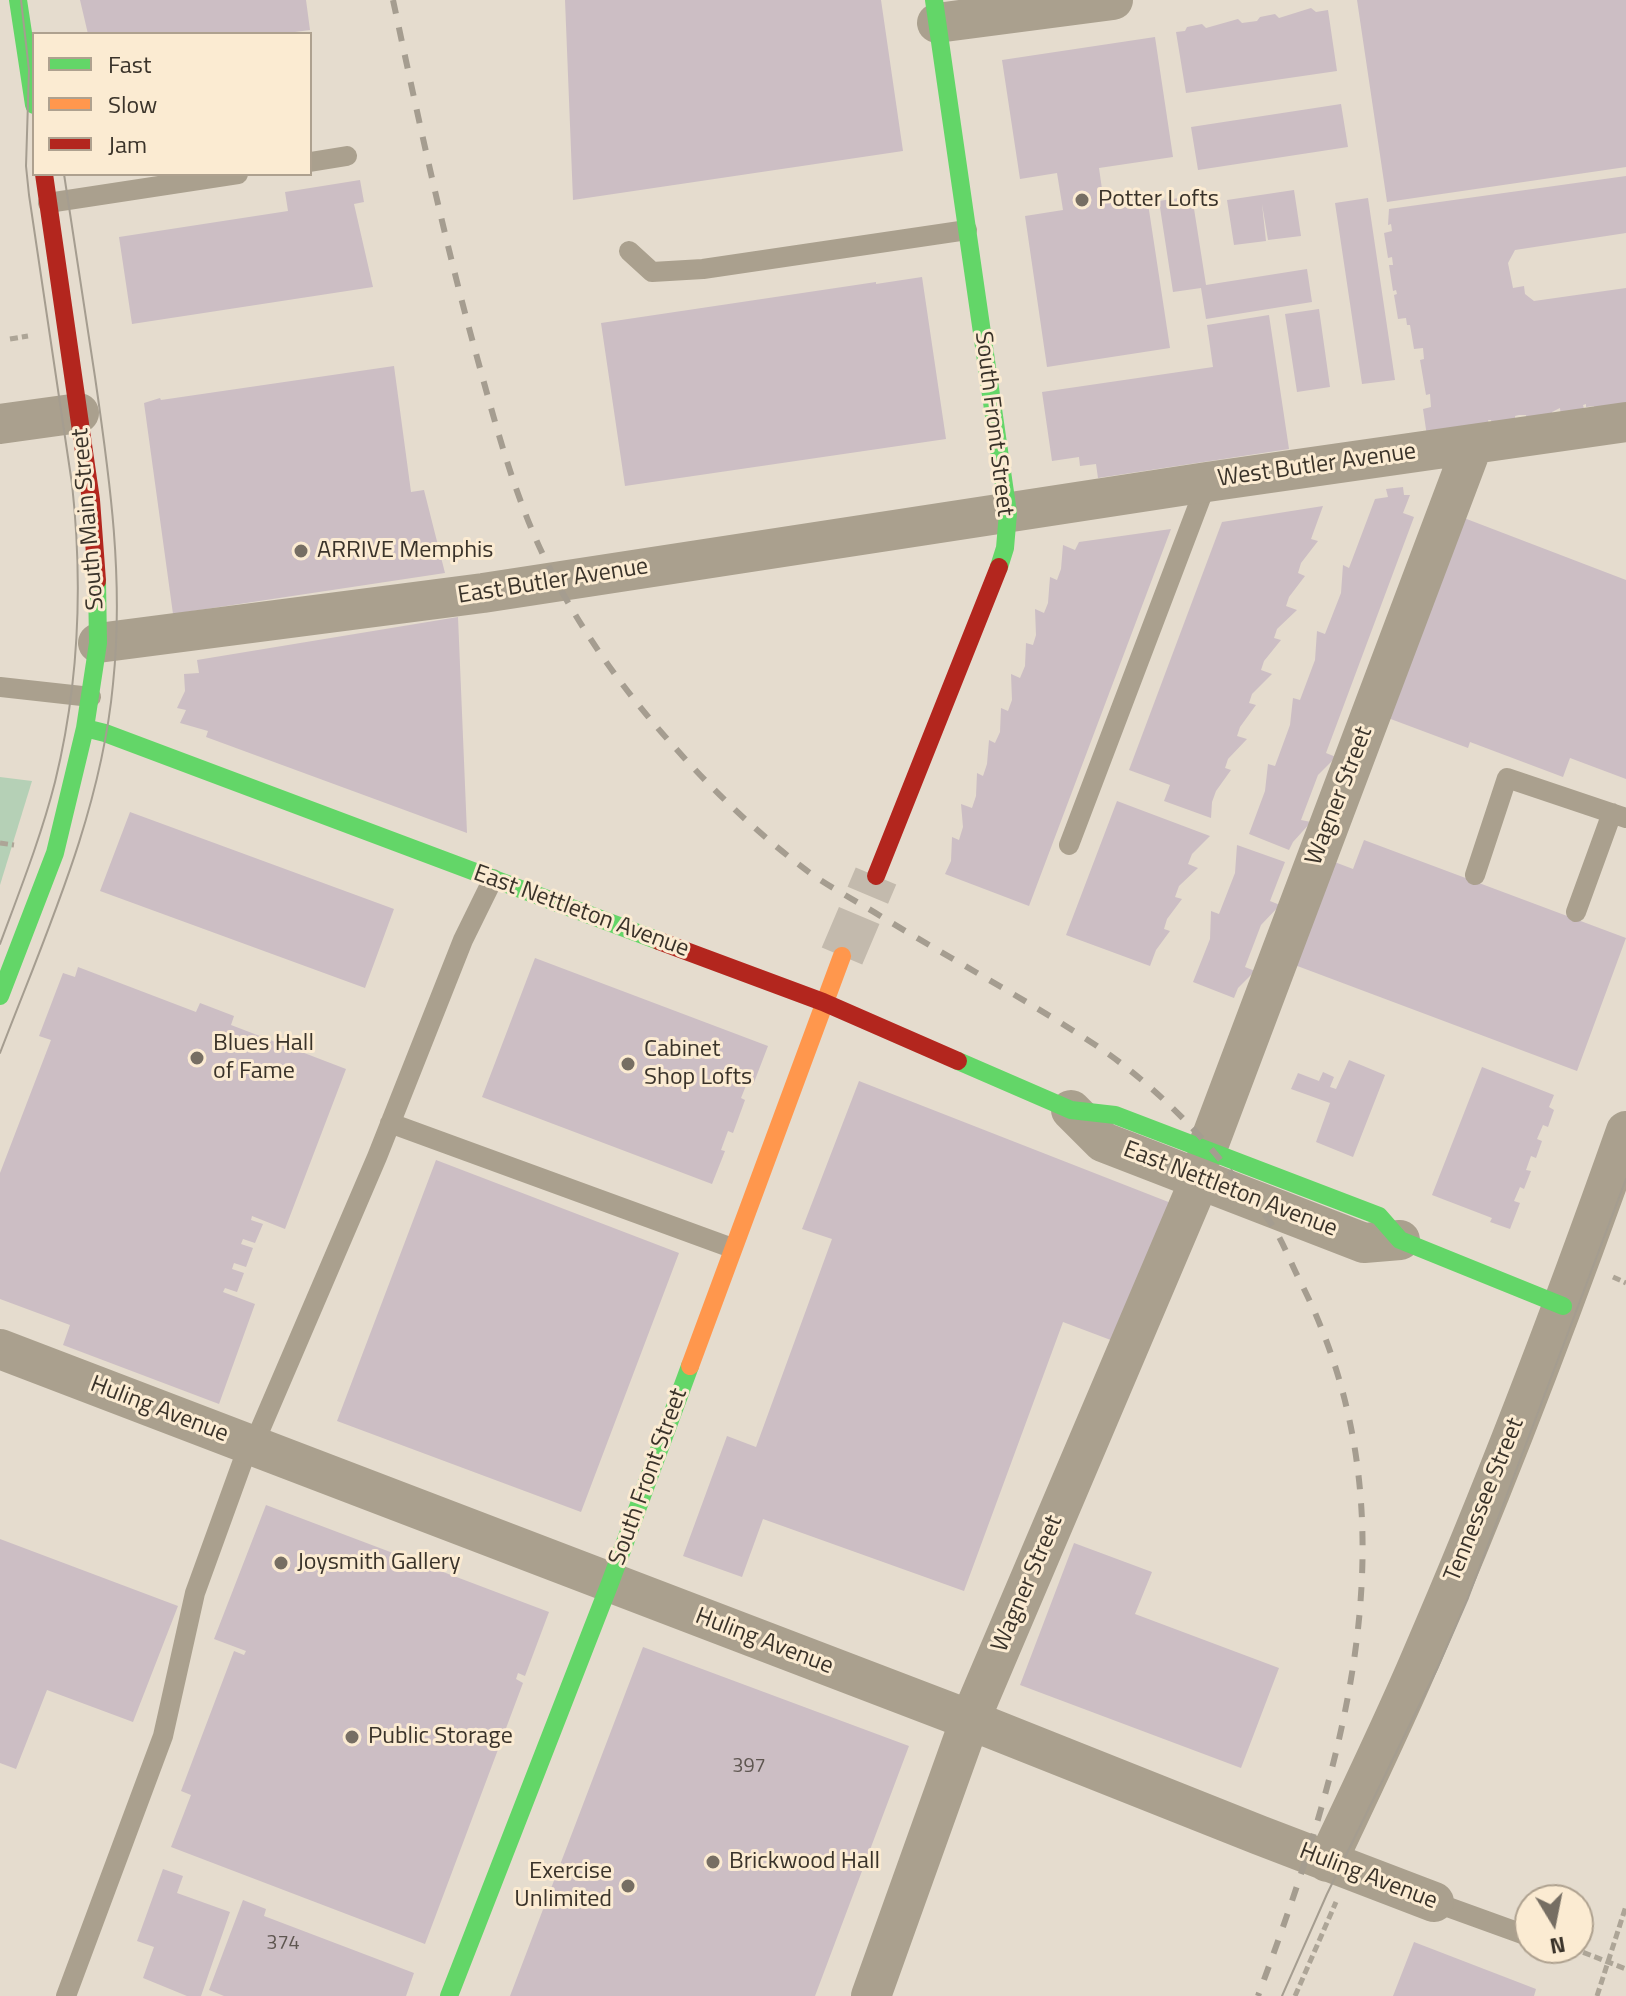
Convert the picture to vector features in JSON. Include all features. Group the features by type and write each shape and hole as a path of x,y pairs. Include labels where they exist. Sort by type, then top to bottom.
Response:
{"main road":[{"path":"18,0 32,92"},
{"name":"South Front Street","path":"876,876 991,592 1005,548 1008,513 935,11"},
{"name":"South Main Street","path":"0,996 55,853 85,728 98,643 97,565 79,413 44,176"},
{"name":"East Nettleton Avenue","path":"85,728 823,1002 1071,1110"},
{"name":"South Front Street","path":"449,1996 610,1583 842,956"},
{"name":"East Nettleton Avenue","path":"1400,1240 1563,1306"}],"street":[{"path":"935,11 1113,0"},
{"path":"0,424 79,413"},
{"name":"West Butler Avenue","path":"1008,513 1626,422"},
{"name":"Wagner Street","path":"871,1996 970,1720 1203,1164 1473,444"},
{"name":"East Butler Avenue","path":"98,643 483,593 1008,513"},
{"name":"East Nettleton Avenue","path":"1071,1110 1103,1142 1203,1164 1364,1243 1400,1240"},
{"name":"Tennessee Street","path":"1333,1880 1563,1306 1626,1131"},
{"name":"Huling Avenue","path":"0,1349 970,1720 1333,1880 1434,1902"}],"lane":[{"path":"312,162 347,156"},
{"path":"48,203 225,176"},
{"path":"629,251 652,272 703,269 967,230"},
{"path":"1069,845 1207,482"},
{"path":"0,687 91,697"},
{"path":"1475,875 1507,778 1619,816 1576,912"},
{"path":"66,1996 163,1736 195,1593 251,1445 390,1123 463,940 493,879"},
{"path":"390,1123 732,1248"},
{"name":"Huling Avenue","path":"1434,1902 1514,1931"}],"path":[{"path":"10,339 29,336"},
{"path":"1295,1996 1333,1880"},
{"path":"1597,1996 1626,1906"},
{"path":"1594,1955 1626,1969"}],"green space":[{"path":"0,777 32,781 0,885"}],"building":[{"path":"80,0 306,0 310,30 295,32 88,32"},
{"path":"565,0 881,0 903,151 573,200"},
{"path":"1357,0 1626,0 1626,167 1387,202"},
{"path":"1311,8 1316,12 1328,10 1337,71 1186,93 1176,32 1185,31 1187,27 1202,24 1206,28 1238,19 1242,23 1257,21 1260,17 1275,14 1279,18"},
{"name":"Potter Lofts","path":"1155,37 1173,157 1099,168 1104,203 1147,197 1170,348 1047,367 1025,216 1063,210 1057,173 1020,179 1002,60"},
{"path":"1341,104 1348,147 1198,170 1191,127"},
{"path":"1626,176 1626,233 1515,250 1508,263 1513,288 1524,286 1525,294 1534,301 1626,288 1626,405 1617,403 1618,411 1595,414 1594,406 1586,407 1586,404 1583,405 1585,413 1561,417 1560,408 1552,412 1554,422 1528,426 1526,415 1519,415 1515,416 1516,425 1493,428 1491,420 1488,420 1490,426 1427,436 1423,409 1431,407 1420,360 1424,359 1423,348 1414,349 1410,325 1407,325 1406,318 1398,319 1394,295 1397,294 1396,290 1393,291 1389,265 1393,265 1392,257 1388,258 1384,233 1392,231 1391,224 1388,225 1389,209"},
{"path":"360,180 364,202 354,204 373,287 132,324 119,237 288,211 285,192"},
{"path":"1294,190 1301,236 1268,240 1262,204 1266,241 1234,245 1227,200"},
{"path":"1192,196 1206,285 1307,269 1312,302 1206,319 1201,288 1173,292 1159,201"},
{"path":"1368,198 1395,380 1362,384 1335,203"},
{"path":"922,277 946,439 625,486 601,323"},
{"path":"1319,309 1330,387 1297,392 1285,314"},
{"path":"1269,315 1289,449 1098,478 1096,464 1080,466 1079,457 1052,461 1042,392 1213,367 1207,325"},
{"path":"394,366 411,492 424,490 445,573 173,614 144,403 160,398"},
{"path":"1403,487 1404,495 1410,495 1403,513 1414,517 1326,753 1336,757 1318,775 1301,820 1311,822 1289,850 1249,834 1265,791 1268,764 1275,766 1290,725 1293,698 1300,700 1315,660 1317,631 1325,634 1341,593 1343,565 1349,568 1375,499 1388,497 1386,489"},
{"path":"1323,506 1311,539 1318,541 1301,563 1298,573 1305,576 1286,606 1297,610 1277,629 1274,638 1281,640 1264,661 1261,670 1272,674 1252,694 1249,703 1256,705 1237,736 1247,739 1228,759 1225,768 1231,770 1216,791 1211,818 1164,801 1170,785 1129,770 1222,522"},
{"path":"1464,518 1626,580 1626,779 1570,758 1563,777 1470,742 1468,748 1388,718"},
{"path":"1171,529 1029,906 945,874 951,861 952,837 959,840 963,827 961,804 972,808 977,773 983,776 987,764 989,740 995,743 1000,732 1001,708 1008,711 1012,700 1011,674 1020,678 1025,666 1026,643 1033,645 1036,635 1035,609 1044,613 1050,577 1057,580 1061,569 1063,545 1075,550 1079,542"},
{"path":"458,617 467,833 206,737 208,731 180,723 186,710 177,708 185,691 184,674 199,673 197,660"},
{"path":"1117,801 1210,836 1192,854 1188,864 1198,868 1179,886 1175,897 1182,899 1167,919 1164,929 1170,931 1156,950 1150,966 1066,935"},
{"path":"130,812 394,909 365,988 100,891"},
{"path":"1364,840 1626,938 1577,1071 1292,964 1332,861 1353,869"},
{"path":"1237,845 1285,862 1270,901 1280,905 1261,925 1245,967 1255,971 1238,988 1234,998 1193,982 1210,939 1211,911 1219,914 1235,873"},
{"name":"Cabinet Shop Lofts","path":"535,958 768,1046 753,1085 747,1083 741,1098 745,1100 733,1133 728,1131 721,1150 725,1151 712,1184 482,1097"},
{"path":"78,967 196,1012 200,1003 234,1016 231,1025 346,1069 285,1229 252,1216 251,1220 263,1224 255,1243 243,1239 241,1244 253,1248 246,1267 234,1263 232,1269 244,1273 237,1292 225,1288 223,1292 255,1304 219,1404 63,1345 70,1325 0,1299 0,1173 51,1040 39,1036 63,973 75,977"},
{"path":"1349,1060 1385,1075 1353,1157 1316,1142 1330,1103 1291,1089 1298,1073 1319,1081 1323,1072 1334,1077 1330,1087 1336,1089"},
{"path":"1482,1067 1554,1095 1549,1107 1554,1110 1548,1127 1543,1125 1537,1139 1542,1141 1536,1158 1531,1156 1526,1170 1531,1171 1524,1189 1520,1187 1514,1201 1520,1203 1510,1229 1490,1222 1492,1218 1432,1195"},
{"path":"859,1081 1171,1203 1116,1342 1063,1322 964,1591 763,1519 742,1577 683,1556 727,1436 756,1447 832,1239 802,1229"},
{"path":"436,1160 679,1253 581,1512 337,1421"},
{"name":"Public Storage","path":"266,1505 549,1612 525,1676 518,1673 516,1679 523,1683 425,1944 171,1847 191,1795 181,1791 234,1651 244,1655 246,1651 214,1639"},
{"path":"0,1539 178,1606 133,1722 47,1690 16,1769 0,1763"},
{"path":"1074,1543 1152,1572 1135,1614 1279,1668 1241,1768 1020,1685"},
{"path":"643,1647 909,1746 815,1996 510,1996"},
{"path":"163,1869 183,1876 177,1893 230,1912 201,1996 187,1996 143,1978 154,1947 137,1941"},
{"path":"243,1900 266,1909 264,1916 414,1973 406,1996 224,1996 209,1990"},
{"path":"1414,1942 1536,1989 1534,1996 1393,1996"}],"tunnel":[{"path":"842,956 876,876"}],"tram line":[{"path":"0,944 37,843 55,782 74,671 78,596 72,484 26,166 29,70 21,0"},
{"path":"0,1053 53,918 84,826 107,732 116,645 116,568 110,492 64,176"},
{"path":"1282,1996 1327,1894 1437,1669 1468,1598 1626,1179"}],"railway":[{"path":"393,0 452,263 510,471 552,573 606,662 702,777 754,828 810,873 1071,1029 1154,1090 1204,1141 1264,1213 1280,1238 1299,1279 1336,1369 1356,1458 1363,1548 1357,1639 1341,1729 1318,1818 1258,1996"}],"traffic: fast":[{"path":"18,0 32,92"},
{"path":"934,0 1008,513 1005,548 999,567"},
{"path":"0,996 55,853 85,728 98,643 97,581"},
{"path":"85,728 659,941"},
{"path":"958,1061 1071,1110 1115,1115 1379,1216 1400,1240 1563,1306"},
{"path":"449,1996 610,1583 690,1366"}],"traffic: slow":[{"path":"690,1366 842,956"}],"traffic: jam":[{"path":"44,176 91,500 97,581"},
{"path":"876,876 999,567"},
{"path":"659,941 823,1002 958,1061"}],"place":[{"name":"Potter Lofts","path":"1082,200"},
{"name":"ARRIVE Memphis","path":"301,551"},
{"name":"Blues Hall of Fame","path":"197,1058"},
{"name":"Cabinet Shop Lofts","path":"628,1064"},
{"name":"Joysmith Gallery","path":"281,1563"},
{"name":"Public Storage","path":"352,1737"},
{"name":"Brickwood Hall","path":"713,1862"},
{"name":"Exercise Unlimited","path":"628,1886"}]}
